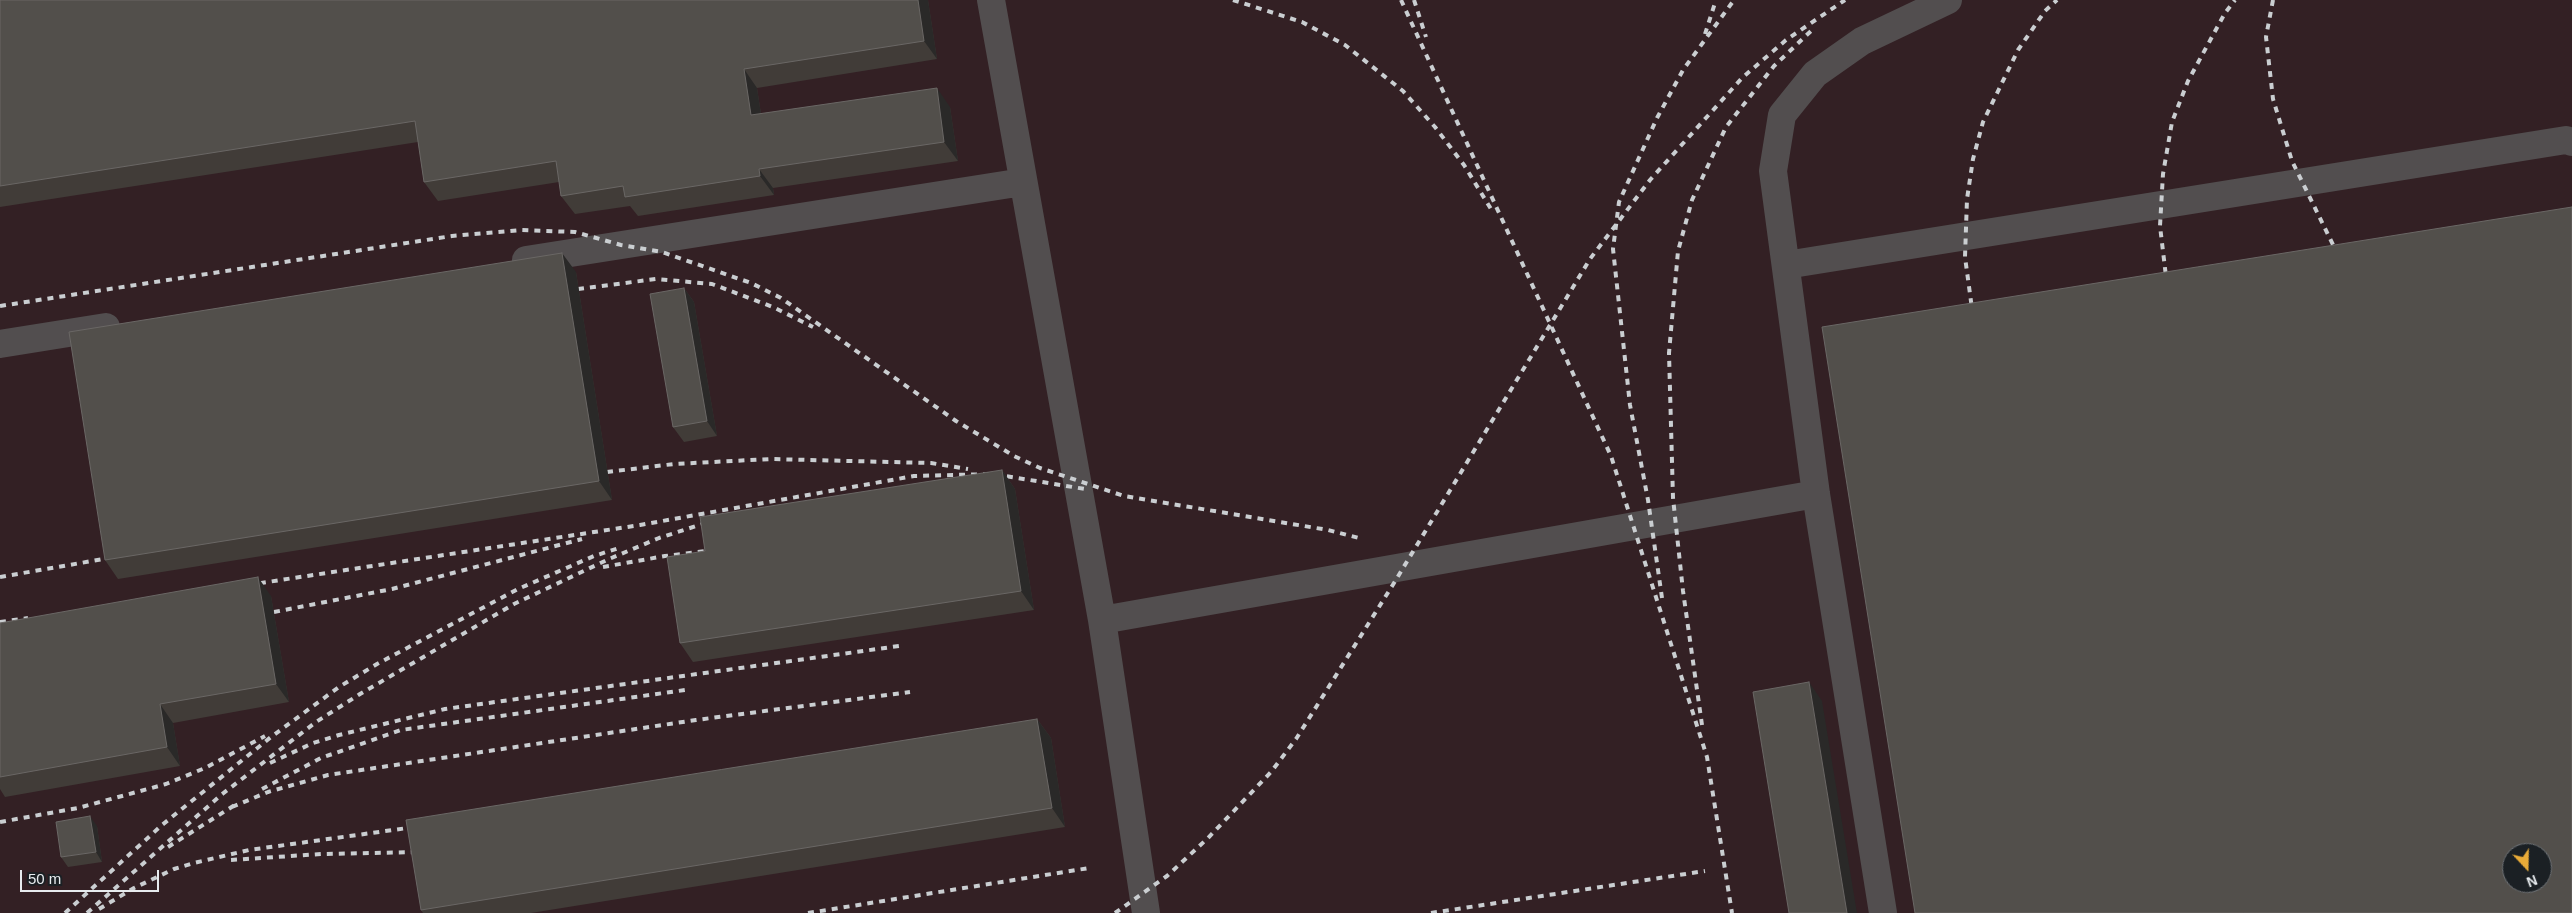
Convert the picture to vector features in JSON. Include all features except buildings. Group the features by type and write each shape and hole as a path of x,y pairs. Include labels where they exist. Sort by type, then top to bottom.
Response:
{"lane":[{"path":"991,0 1102,620 1146,913"},
{"path":"1883,913 1816,494 1773,171 1782,115 1815,74 1862,41 1948,0"},
{"path":"1786,265 2566,140 2572,142"},
{"path":"502,264 1023,182"},
{"path":"0,344 128,324"},
{"path":"1102,620 1816,494"}],"shaded area":[{"path":"0,0 2572,0 2572,913 0,913"}],"railway":[{"path":"1233,0 1302,22 1345,45 1403,91 1435,127 1464,165 1491,209"},
{"path":"1401,0 1611,456 1707,757 1732,913"},
{"path":"1414,0 1426,37"},
{"path":"1705,34 1716,0"},
{"path":"1662,598 1648,500 1630,405 1613,249 1619,202 1657,118 1683,70 1734,0"},
{"path":"1115,913 1167,876 1208,838 1271,772 1296,739 1394,583 1590,259 1650,180 1742,78 1786,40 1845,0"},
{"path":"1973,316 1965,257 1967,199 1973,159 1983,122 2018,50 2045,11 2057,0"},
{"path":"2167,285 2160,226 2163,174 2172,122 2188,81 2225,13 2235,0"},
{"path":"2273,0 2266,37 2273,99 2292,161 2339,257"},
{"path":"1702,725 1683,591 1673,498 1669,353 1678,251 1692,200 1726,127 1774,66 1812,30"},
{"path":"0,306 452,236 521,230 575,232 621,245 662,252 751,283 781,298 956,421 1014,456 1040,468 1124,496 1328,530 1359,538"},
{"path":"578,289 656,279 712,284 773,307 813,327"},
{"path":"607,472 674,464 771,459 931,463 968,469"},
{"path":"248,585 640,525 914,476 993,474 1085,489"},
{"path":"87,913 221,795 316,722 360,694 514,604 609,559 659,538 715,520"},
{"path":"274,612 392,589 582,539"},
{"path":"65,913 162,825 271,737 339,687 377,664 518,589 594,556 622,547"},
{"path":"603,567 665,556 715,550"},
{"path":"0,577 115,557"},
{"path":"0,622 28,618"},
{"path":"270,763 313,743 445,709 899,646"},
{"path":"262,789 321,758 401,730 685,690"},
{"path":"232,807 268,792 328,775 696,720 910,692"},
{"path":"0,822 78,808 166,784 205,768 265,736"},
{"path":"168,847 238,803"},
{"path":"99,909 134,888 174,869 194,863 249,850 422,826"},
{"path":"231,860 321,854 422,852"},
{"path":"808,913 1089,868"},
{"path":"1431,913 1705,871"}]}
